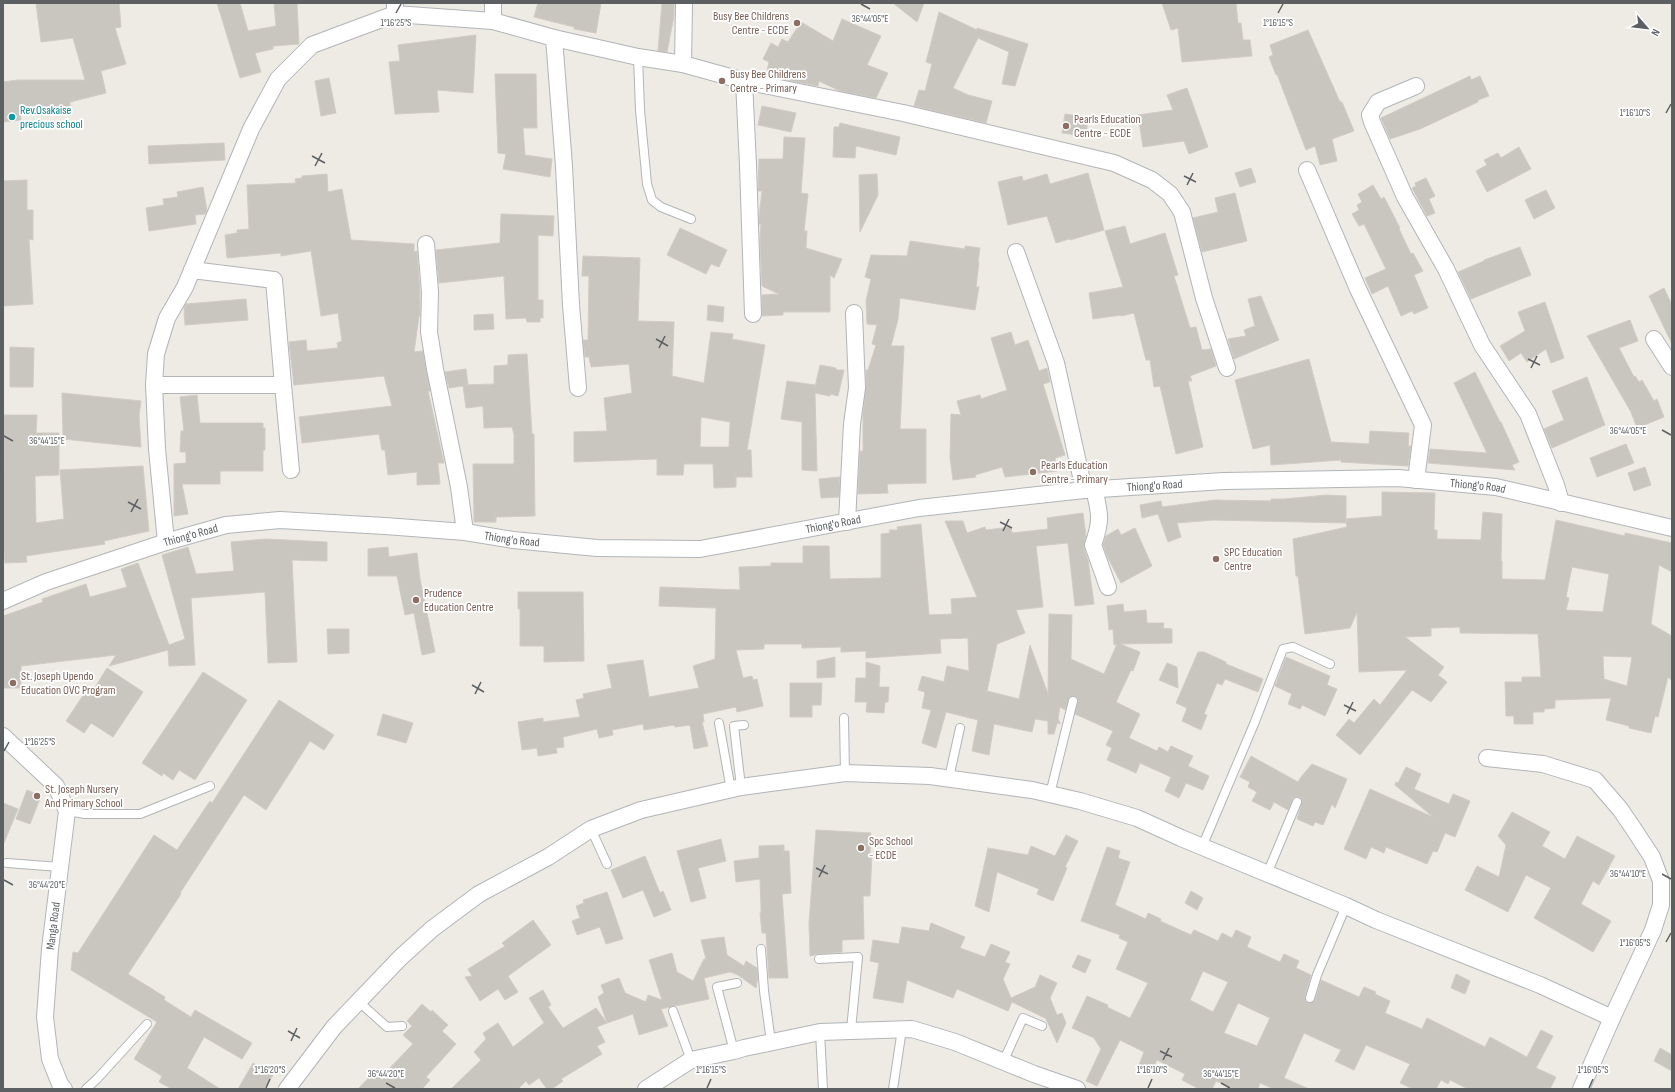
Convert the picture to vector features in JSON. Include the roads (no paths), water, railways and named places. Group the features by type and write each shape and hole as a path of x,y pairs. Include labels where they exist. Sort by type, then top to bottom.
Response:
{"street":[{"path":"493,3 493,21"},
{"path":"683,64 684,3"},
{"path":"166,542 157,449 154,385 156,354 167,318 185,287 251,129 278,79 312,45 395,8 493,21 554,38 638,57 683,64 744,81 903,113 1114,163 1152,180 1170,194 1182,212 1204,298 1227,368"},
{"path":"554,38 564,166 571,305 578,388"},
{"path":"744,81 753,314"},
{"path":"1416,86 1378,102 1370,115 1372,122 1405,197 1446,269 1482,345 1528,414 1556,485 1561,503"},
{"path":"1307,170 1358,289 1423,424 1416,480"},
{"path":"426,244 430,292 429,332 436,375 458,480 465,532"},
{"path":"1016,252 1056,364 1089,489 1100,512 1099,528 1093,545 1108,587"},
{"path":"192,270 274,280 291,470"},
{"path":"847,522 852,424 857,388 854,313"},
{"path":"1654,339 1672,367"},
{"path":"154,385 283,385"},
{"name":"Thiong'o Road","path":"3,601 46,582 166,542 226,526 280,520 465,532 514,540 597,548 700,549 919,508 1089,489 1224,481 1398,478 1496,487 1672,528"},
{"path":"3,736 56,786 67,812"},
{"path":"1487,758 1543,764 1595,780 1620,809 1652,857 1661,880 1661,905 1653,930 1612,1018 1582,1089"},
{"path":"287,1089 334,1027 358,1001 432,929 479,894 548,857 591,829 641,810 736,789 845,773 930,776 1032,790 1080,801 1137,818 1376,920 1540,985 1612,1018"},
{"name":"Manga Road","path":"64,1089 60,1084 50,1059 45,1017 50,948 67,812"},
{"path":"646,1089 691,1060 734,1052 771,1042 820,1032 902,1029 912,1029 955,1042 1004,1060 1034,1074 1077,1089"}],"lane":[{"path":"638,57 640,110 647,184 652,200 661,207 691,219"},
{"path":"1202,847 1254,724 1283,649 1293,647 1330,664"},
{"path":"1050,794 1073,701"},
{"path":"844,718 845,773"},
{"path":"719,723 736,789"},
{"path":"736,789 734,726 744,725"},
{"path":"950,778 960,728"},
{"path":"67,812 85,814 140,814 210,786"},
{"path":"1267,874 1297,802"},
{"path":"591,829 607,864"},
{"path":"7,863 60,867"},
{"path":"1310,998 1317,975 1346,906"},
{"path":"761,949 764,991 771,1042"},
{"path":"819,960 858,957 851,1030"},
{"path":"734,1052 717,987 737,983"},
{"path":"358,1001 387,1027 402,1026"},
{"path":"673,1011 691,1060"},
{"path":"1004,1060 1023,1018 1042,1026"},
{"path":"86,1089 147,1024"},
{"path":"893,1089 902,1029"},
{"path":"820,1032 823,1089"}],"place":[{"name":"Busy Bee Childrens Centre - ECDE","path":"797,23"},
{"name":"Busy Bee Childrens Centre - Primary","path":"722,81"},
{"name":"Rev.Osakaise precious school","path":"12,117"},
{"name":"Pearls Education Centre - ECDE","path":"1066,126"},
{"name":"Pearls Education Centre - Primary","path":"1033,472"},
{"name":"SPC Education Centre","path":"1216,559"},
{"name":"Prudence Education Centre","path":"416,600"},
{"name":"St. Joseph Upendo Education OVC Program","path":"13,683"},
{"name":"St. Joseph Nursery And Primary School","path":"37,796"},
{"name":"Spc School - ECDE","path":"861,848"}]}
